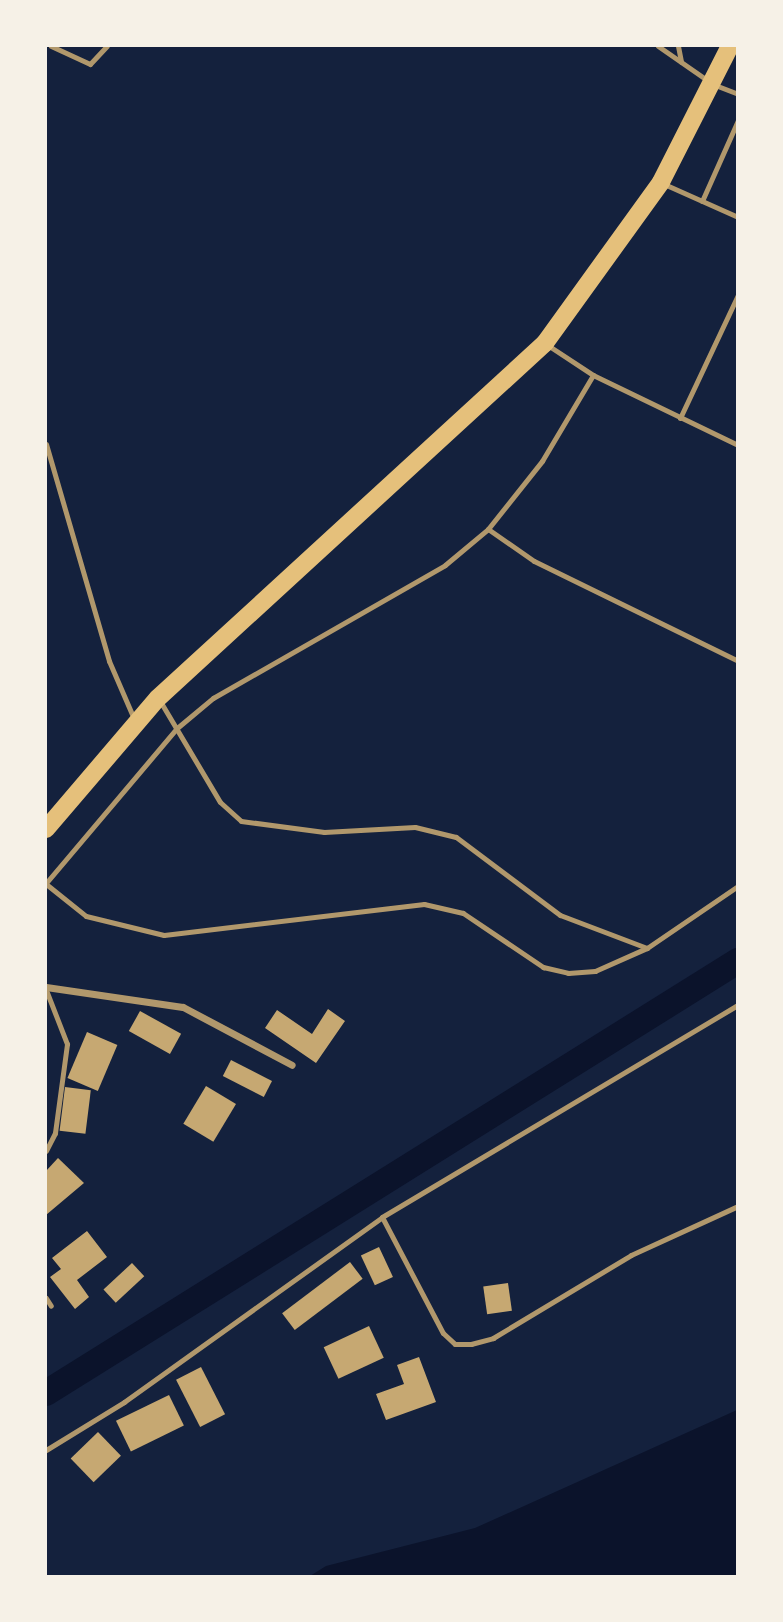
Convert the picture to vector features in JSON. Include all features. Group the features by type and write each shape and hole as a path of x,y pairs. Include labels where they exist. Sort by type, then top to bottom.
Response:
{"highway":[{"path":"46,829 158,698 545,343 661,182 714,85 730,46"}],"street":[{"path":"46,988 184,1007 292,1065"}],"lane":[{"path":"51,46 90,64 107,46"},
{"path":"659,46 714,85 737,94"},
{"path":"678,46 681,62"},
{"path":"702,201 737,120"},
{"path":"661,182 737,217"},
{"path":"680,418 737,295"},
{"path":"545,343 593,375 737,445"},
{"path":"593,375 542,461 488,529 445,565 213,698 177,727 46,883 86,916 164,935 424,904 463,913 543,967 568,974 595,971 647,948 737,886"},
{"path":"46,444 109,661 136,723"},
{"path":"488,529 534,561 737,661"},
{"path":"158,698 220,802 241,821 324,832 415,827 456,837 560,915 647,948"},
{"path":"46,988 60,1013 67,1044 55,1133 46,1151"},
{"path":"46,1450 124,1402 382,1217 737,1005"},
{"path":"382,1217 443,1333 455,1344 493,1338 631,1255 737,1206"},
{"path":"46,1298 51,1306"}],"water":[{"path":"737,1410 737,1576 310,1576 326,1566 475,1528"}],"building":[{"path":"328,1009 345,1021 316,1063 265,1028 277,1010 312,1034"},
{"path":"140,1011 181,1034 170,1054 129,1031"},
{"path":"87,1032 117,1045 98,1091 67,1078"},
{"path":"231,1060 272,1081 264,1097 223,1076"},
{"path":"206,1086 236,1104 213,1142 183,1124"},
{"path":"65,1087 91,1090 85,1134 60,1131"},
{"path":"58,1158 84,1183 46,1215 46,1171"},
{"path":"87,1231 107,1257 77,1280 89,1297 75,1309 50,1277 61,1269 52,1258"},
{"path":"379,1247 393,1277 375,1285 361,1255"},
{"path":"350,1262 363,1279 295,1330 282,1313"},
{"path":"132,1263 144,1276 116,1303 103,1290"},
{"path":"508,1283 512,1311 487,1314 483,1286"},
{"path":"369,1326 384,1358 338,1379 324,1347"},
{"path":"419,1357 436,1402 386,1420 376,1394 404,1384 397,1365"},
{"path":"201,1367 225,1414 200,1427 176,1380"},
{"path":"169,1395 184,1426 131,1451 116,1421"},
{"path":"98,1432 121,1456 94,1482 71,1458"}],"waterway":[{"path":"46,1393 738,961"}]}
